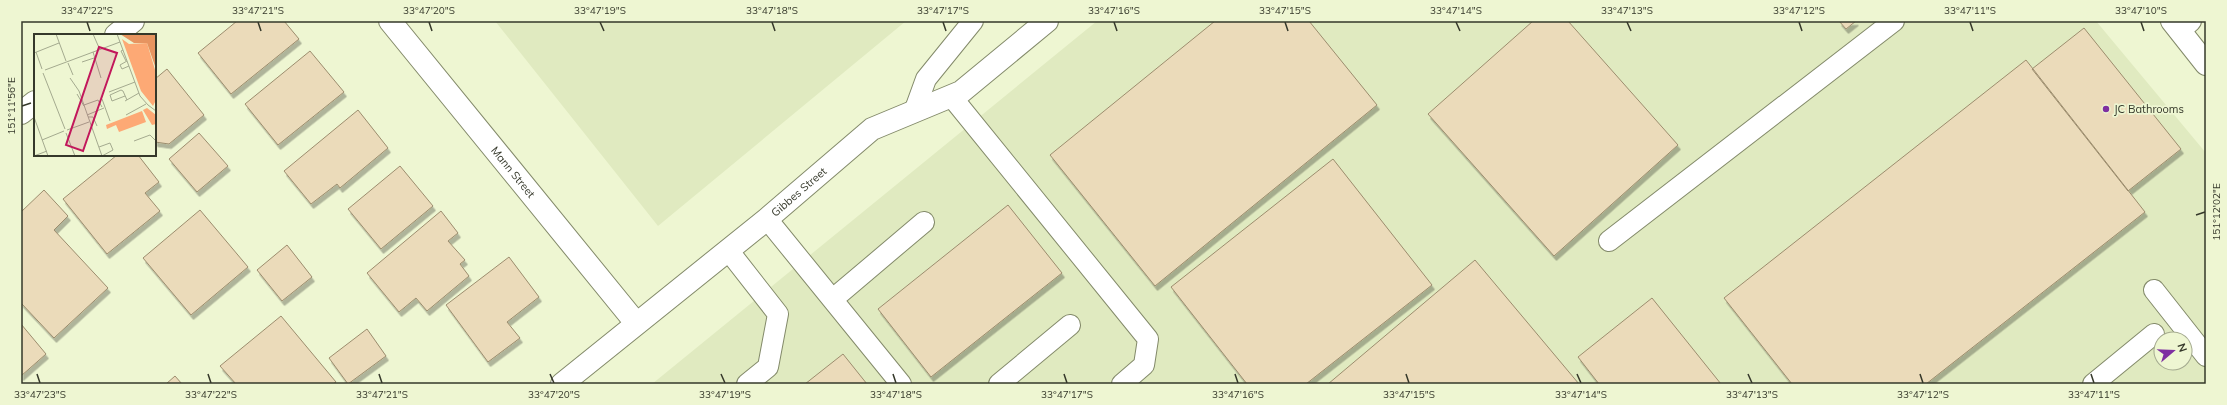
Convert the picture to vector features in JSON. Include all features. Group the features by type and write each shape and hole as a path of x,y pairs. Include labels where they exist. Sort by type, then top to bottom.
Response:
{"street":[{"path":"117,34 133,21"},
{"name":"Mann Street","path":"390,21 636,323"},
{"name":"Gibbes Street","path":"562,384 767,219 872,130 962,92 1047,21"},
{"path":"2181,24 2206,64"},
{"path":"21,113 34,103"}],"lane":[{"path":"914,112 926,79 973,21"},
{"path":"1609,241 1894,21"},
{"path":"951,96 1148,338 1144,365 1122,384"},
{"path":"767,219 901,384"},
{"path":"833,300 924,222"},
{"path":"728,250 778,314 768,367 747,384"},
{"path":"2154,290 2206,356"},
{"path":"999,384 1070,325"},
{"path":"2093,384 2153,335"}],"shaded area":[{"path":"495,21 906,21 658,226"},
{"path":"1097,21 2096,21 2206,153 2206,384 652,384"}],"building":[{"path":"237,21 284,21 299,39 231,94 198,53"},
{"path":"1215,21 1309,21 1377,105 1155,286 1050,155"},
{"path":"1533,21 1568,21 1678,145 1554,256 1428,114"},
{"path":"1839,21 1856,21 1846,29"},
{"name":"JC Bathrooms","path":"2084,28 2181,149 2128,191 2032,69"},
{"path":"310,51 344,92 278,145 245,104"},
{"path":"2026,60 2145,212 1926,384 1792,384 1724,298"},
{"path":"167,69 204,115 169,144 156,142 156,78"},
{"path":"358,110 388,148 340,188 337,184 311,204 284,171"},
{"path":"199,133 228,166 197,192 169,159"},
{"path":"116,156 139,156 159,182 145,193 160,211 107,254 63,199"},
{"path":"1333,159 1432,285 1306,384 1247,384 1171,287"},
{"path":"400,166 433,206 381,249 348,209"},
{"path":"44,190 68,216 54,230 108,288 54,338 21,303 21,212"},
{"path":"1008,205 1062,273 931,377 878,309"},
{"path":"200,210 248,267 191,315 143,258"},
{"path":"441,211 458,233 448,241 465,260 460,264 469,276 427,311 416,298 399,312 367,273"},
{"path":"287,245 312,277 282,301 257,270"},
{"path":"509,257 539,297 507,322 520,338 488,362 446,305"},
{"path":"1475,260 1579,384 1328,384"},
{"path":"1652,298 1721,384 1599,384 1578,357"},
{"path":"281,316 336,382 333,384 236,384 220,366"},
{"path":"21,324 46,354 21,376"},
{"path":"367,329 386,356 348,384 329,358"},
{"path":"843,354 867,384 805,384"},
{"path":"175,376 182,384 166,384"}],"place":[{"name":"JC Bathrooms","path":"2106,109"}]}
